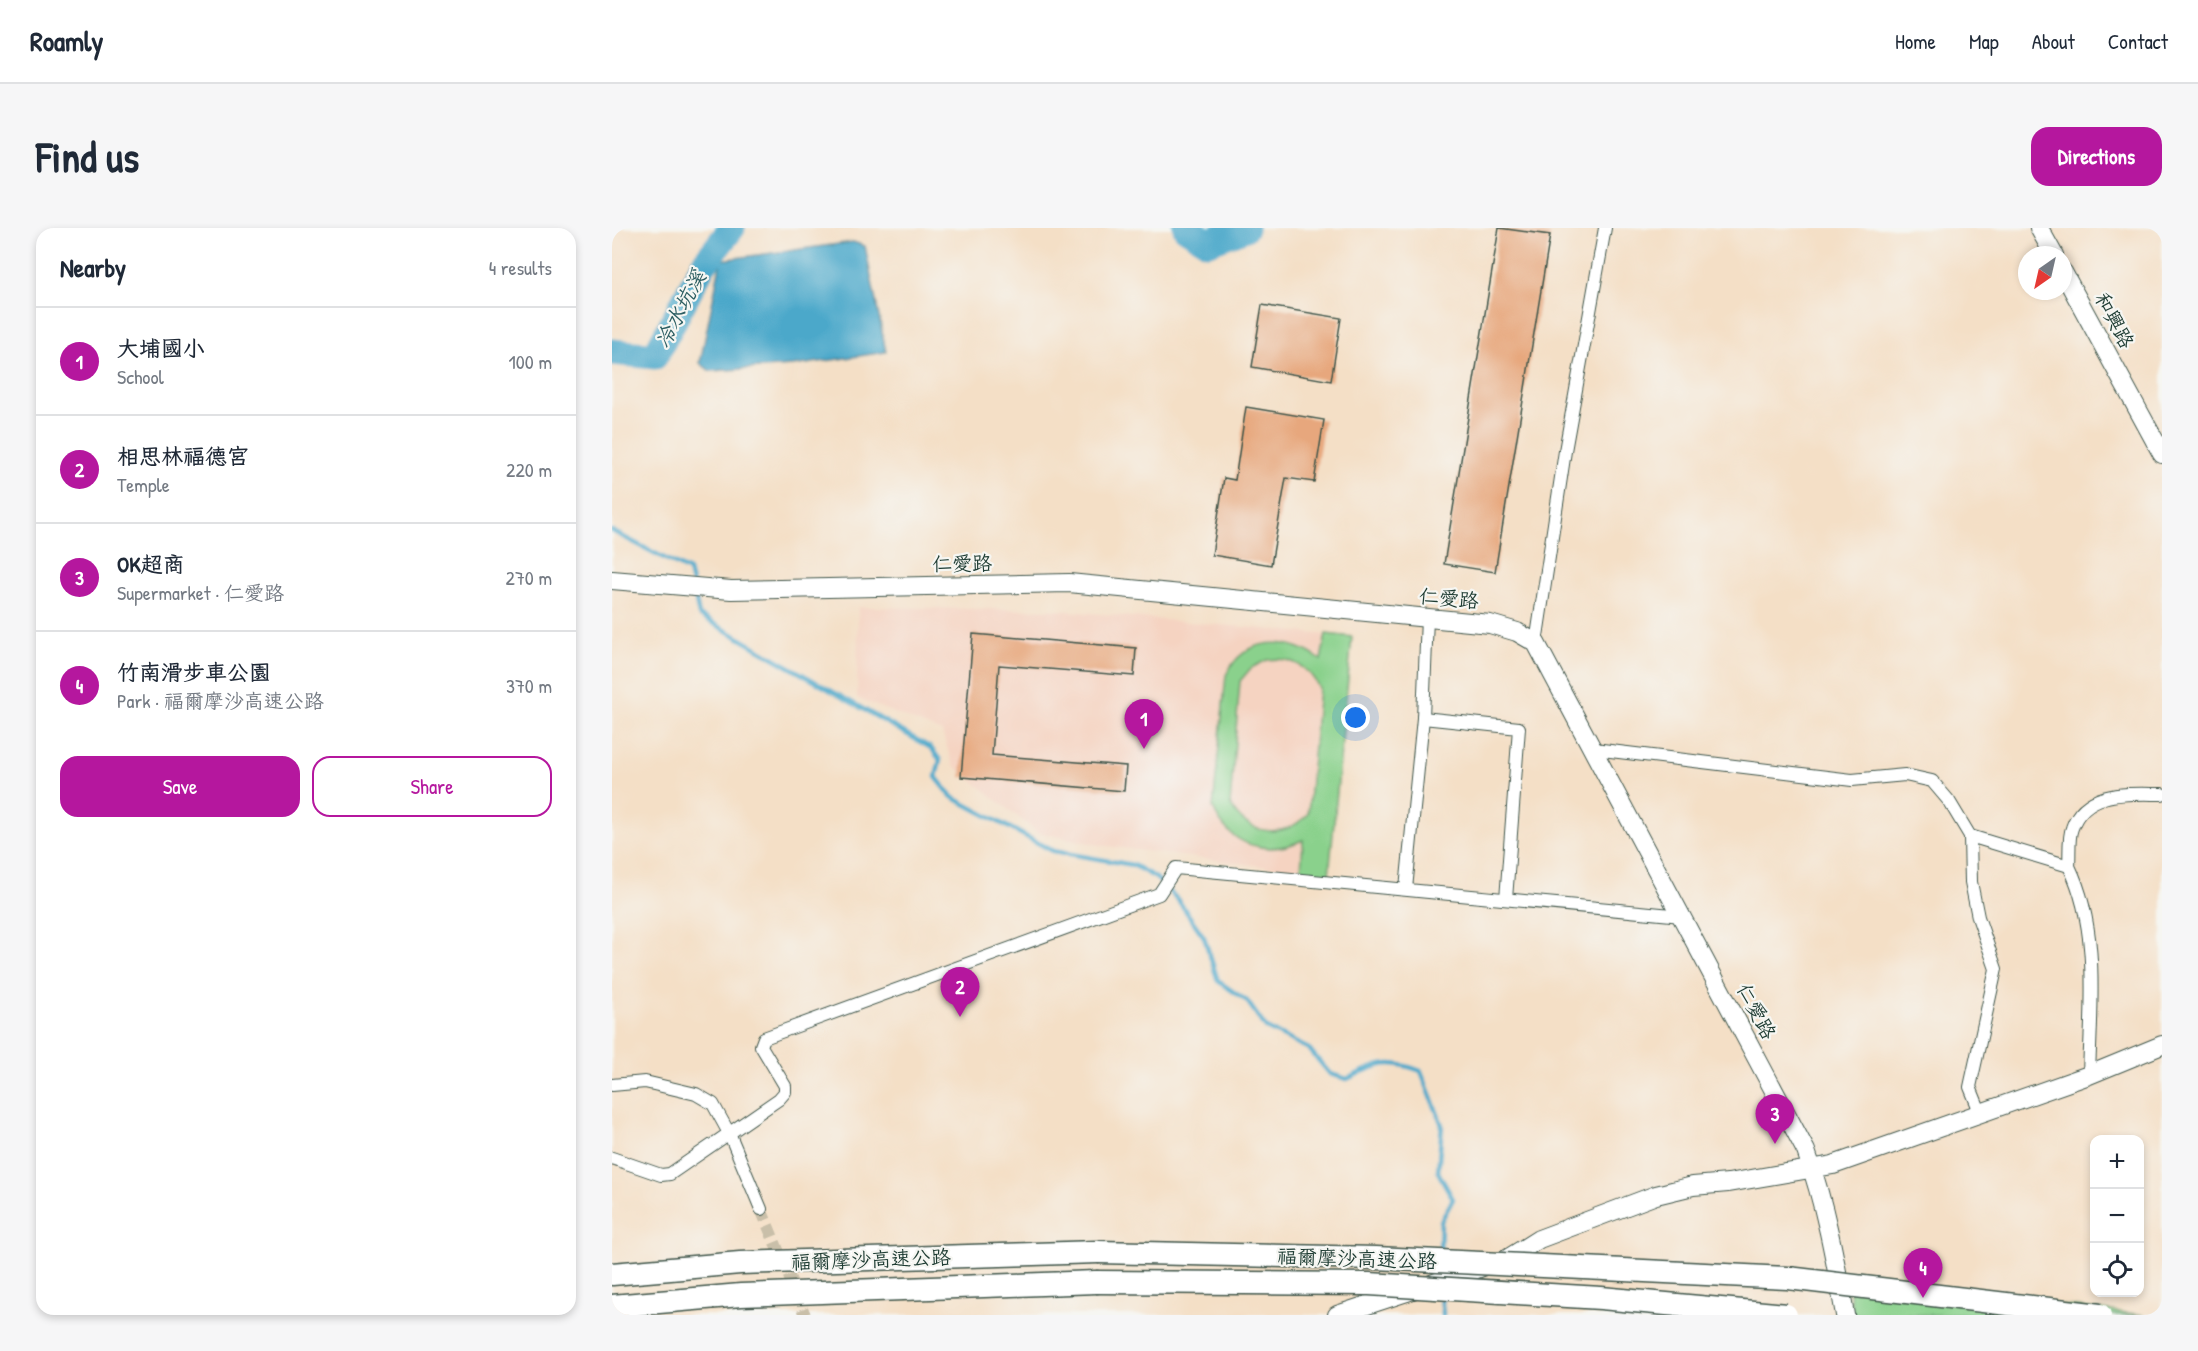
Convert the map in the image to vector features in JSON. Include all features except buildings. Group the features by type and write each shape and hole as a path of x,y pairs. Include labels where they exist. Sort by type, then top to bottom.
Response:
{"highway":[{"name":"福爾摩沙高速公路","path":"612,1274 740,1263 1098,1252 1376,1258 1788,1278 2100,1315"},
{"name":"福爾摩沙高速公路","path":"612,1306 741,1295 1096,1282 1369,1284 1601,1298 1786,1315"}],"street":[{"path":"1536,643 1565,451 1605,228"},
{"path":"2039,228 2049,246"},
{"name":"和興路","path":"2072,289 2162,454"},
{"name":"仁愛路","path":"612,580 731,590 1069,583 1490,624 1517,632 1536,643 1594,748 1806,1151 1830,1235 1845,1315"},
{"path":"1406,889 1423,718 1427,618"},
{"path":"1423,718 1519,728 1506,899"},
{"path":"1594,748 1852,780 1905,775 1932,781 1949,801 1970,836 1971,882 1978,917 1996,969 1970,1087 1980,1114"},
{"path":"2089,1075 2091,931 2082,891 2069,866 2071,829 2079,814 2094,801 2114,795 2162,794"},
{"path":"1970,836 2069,866"},
{"path":"612,1158 662,1175 670,1174 730,1135 779,1100 785,1092 785,1086 761,1046 764,1038 1159,894 1176,868 1682,916"},
{"path":"1337,1315 1507,1259 1539,1239 1656,1195 1693,1186 1728,1183 1833,1165 2089,1075 2162,1045"},
{"path":"612,1085 645,1082 696,1094 713,1104 730,1135 761,1209"}],"shaded area":[{"path":"858,607 1056,610 1352,637 1329,875 1099,845 1037,832 953,765 942,732 857,698"}],"green space":[{"path":"1326,634 1352,637 1329,875 1301,871 1303,840 1276,848 1250,845 1229,831 1213,808 1226,675 1234,662 1256,646 1269,644 1295,647 1321,660","holes":["1267,660 1291,662 1304,669 1319,688 1308,814 1288,828 1266,830 1256,828 1246,822 1230,804 1240,681 1251,668"]},
{"path":"1848,1280 2144,1315 1853,1315"}],"water":[{"path":"853,242 865,246 886,352 793,366 710,371 700,363 721,260"}],"waterway":[{"name":"冷水坑溪","path":"612,352 655,356 703,265 732,228"},
{"name":"冷水坑溪","path":"1186,228 1208,242 1245,228"},
{"path":"612,531 689,571 692,583"},
{"path":"694,591 699,615 931,748 940,760 936,777 952,797 1053,851 1133,865 1156,878 1178,900 1204,937 1218,981 1247,1001 1266,1028 1309,1049 1330,1074 1347,1079 1376,1066 1392,1064 1421,1071 1442,1125 1438,1172 1453,1199 1441,1221 1440,1254"},
{"path":"1441,1295 1443,1315"}],"tunnel":[{"path":"761,1209 805,1315"}],"place":[{"name":"大埔國小","path":"1144,749"},
{"name":"相思林福德宮","path":"960,1017"},
{"name":"OK超商","path":"1775,1144"},
{"name":"竹南滑步車公園","path":"1923,1298"}]}
